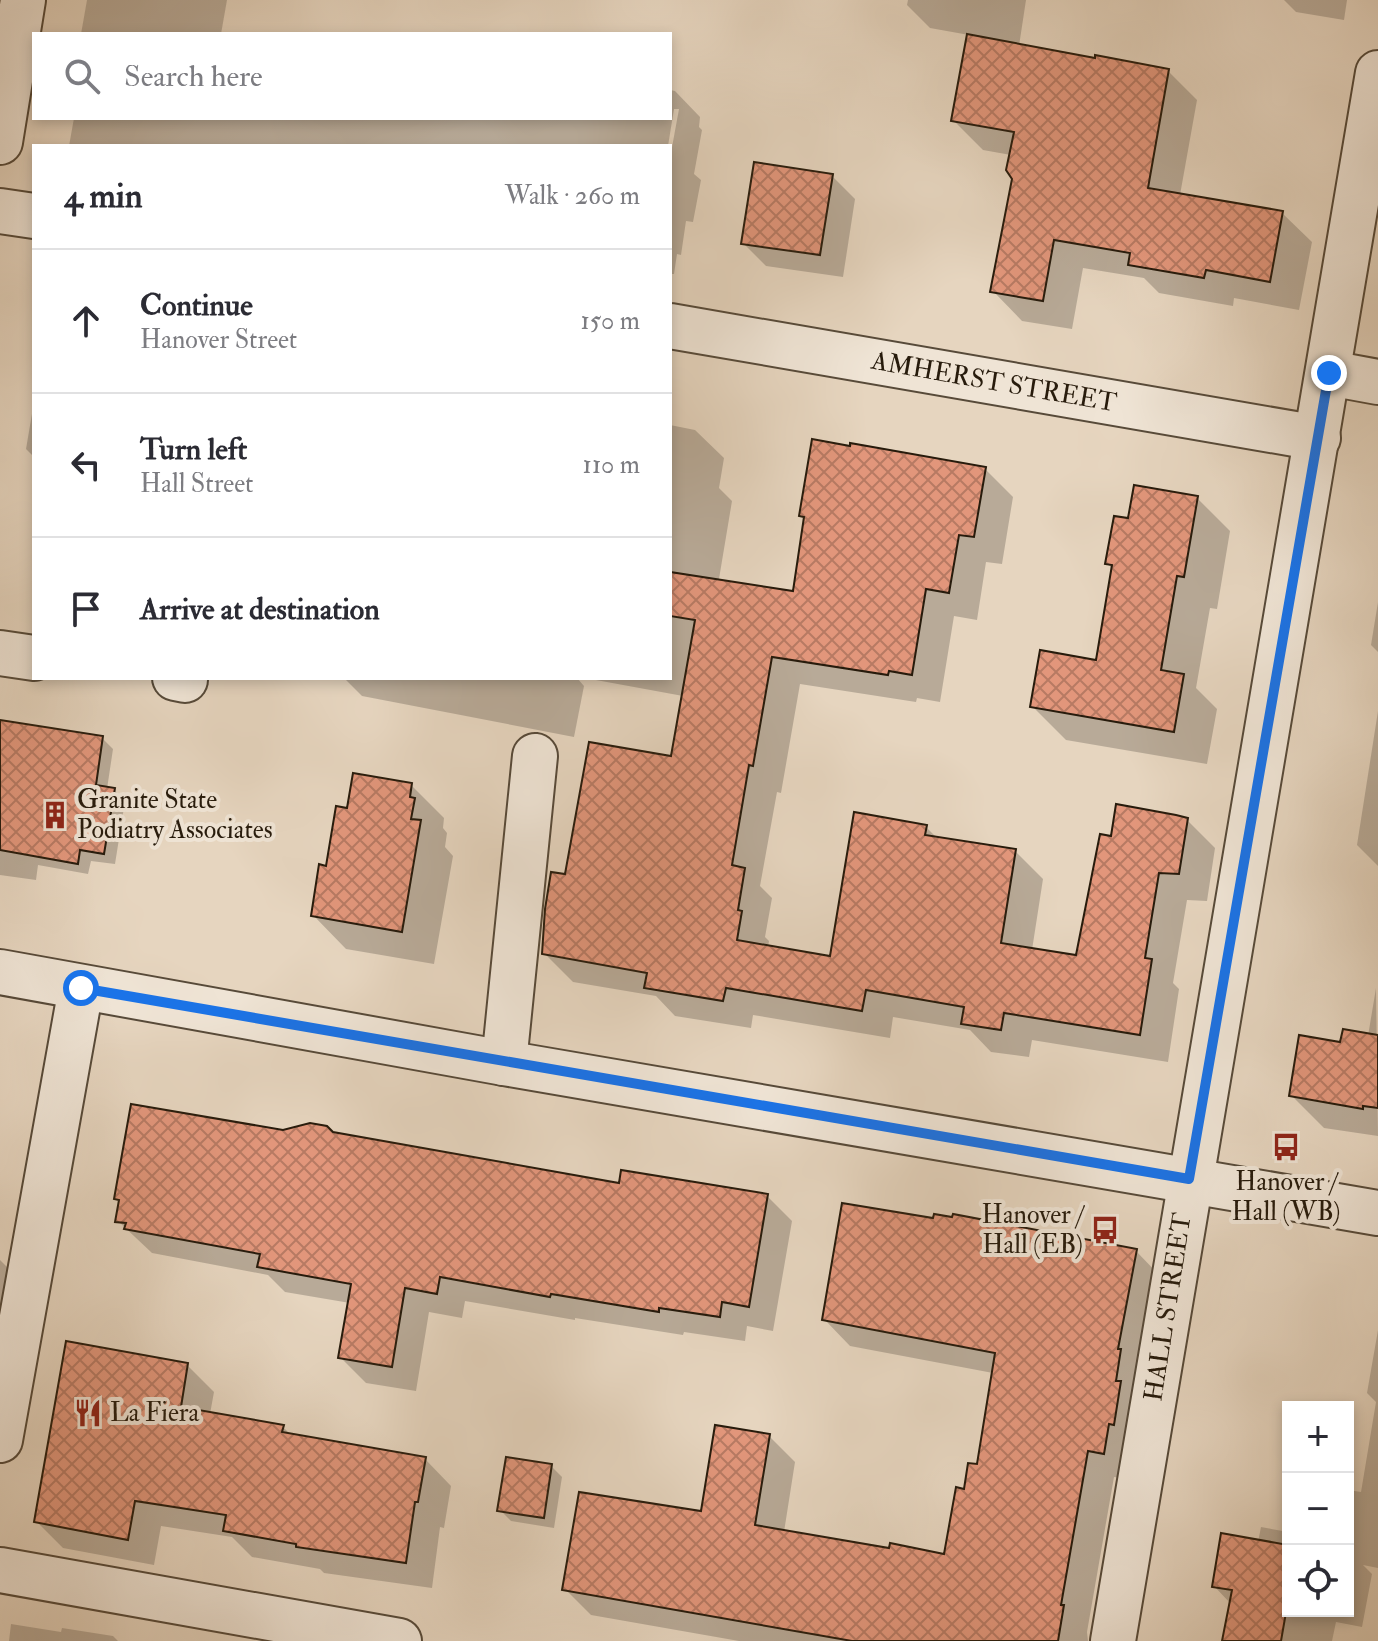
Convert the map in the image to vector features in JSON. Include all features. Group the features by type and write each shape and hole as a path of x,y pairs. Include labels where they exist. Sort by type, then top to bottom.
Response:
{"street":[{"path":"0,142 23,0"},
{"name":"HALL STREET","path":"1113,1641 1378,73"},
{"path":"0,211 32,216"},
{"name":"AMHERST STREET","path":"672,326 1318,438"},
{"path":"1329,373 1378,382"},
{"path":"0,653 32,658"},
{"path":"504,1063 535,756"},
{"path":"0,972 504,1063 1378,1213"},
{"path":"0,1440 81,988"},
{"path":"0,1570 399,1641"}],"building":[{"path":"967,34 1169,69 1148,188 1283,211 1270,282 1206,270 1204,278 1128,265 1130,253 1054,240 1043,301 990,292 1012,179 1006,170 1014,132 951,121"},
{"path":"754,162 833,174 820,255 741,244"},
{"path":"812,439 986,467 974,537 959,535 949,593 926,589 912,675 889,671 888,675 772,657 732,865 745,868 737,940 830,956 854,812 927,825 925,835 1016,849 1001,943 1076,955 1100,834 1111,836 1116,804 1176,815 1188,818 1179,874 1159,873 1145,958 1152,959 1140,1035 1004,1013 1001,1030 961,1024 964,1007 866,990 862,1011 726,988 723,1001 644,988 647,973 542,954 551,872 565,874 589,742 671,756 695,620 672,616 672,572 793,591 804,517 799,516"},
{"path":"1134,485 1198,496 1184,577 1177,576 1161,670 1184,674 1174,732 1030,707 1040,650 1096,660 1112,565 1105,564 1114,516 1128,518"},
{"name":"Granite State Podiatry Associates","path":"0,720 103,736 96,785 115,788 104,854 80,850 78,864 0,850"},
{"path":"353,773 412,783 410,797 415,798 411,819 421,820 402,932 311,916 319,864 326,866 336,806 347,808"},
{"path":"1343,1029 1378,1035 1378,1108 1363,1106 1363,1109 1289,1096 1299,1035 1340,1042"},
{"path":"131,1104 283,1130 310,1123 327,1126 333,1132 619,1183 621,1170 768,1194 749,1307 722,1302 720,1317 659,1308 659,1312 440,1277 437,1294 405,1288 392,1367 338,1358 351,1284 257,1267 260,1254 124,1229 126,1223 115,1222 119,1200 114,1199"},
{"path":"842,1203 933,1218 934,1214 952,1217 953,1214 1137,1249 1118,1349 1121,1349 1116,1381 1121,1381 1114,1425 1109,1424 1104,1454 1088,1451 1061,1605 1064,1605 1058,1641 852,1641 562,1590 579,1492 701,1511 715,1425 770,1434 755,1525 889,1548 890,1543 944,1554 956,1487 964,1489 968,1463 977,1464 995,1353 822,1320"},
{"path":"66,1341 188,1363 181,1407 284,1425 282,1432 426,1457 418,1502 415,1502 406,1563 296,1547 296,1544 223,1531 226,1515 135,1501 128,1540 34,1522"},
{"path":"506,1457 552,1464 544,1518 497,1511"},
{"path":"1221,1533 1282,1544 1282,1617 1285,1617 1281,1641 1222,1641 1232,1590 1212,1587"}],"place":[{"name":"Granite State Podiatry Associates","path":"55,815"},
{"name":"Hanover / Hall (WB)","path":"1286,1147"},
{"name":"Hanover / Hall (EB)","path":"1105,1230"},
{"name":"La Fiera","path":"88,1413"}],"route":[{"path":"81,988 1189,1179 1329,373"}]}
